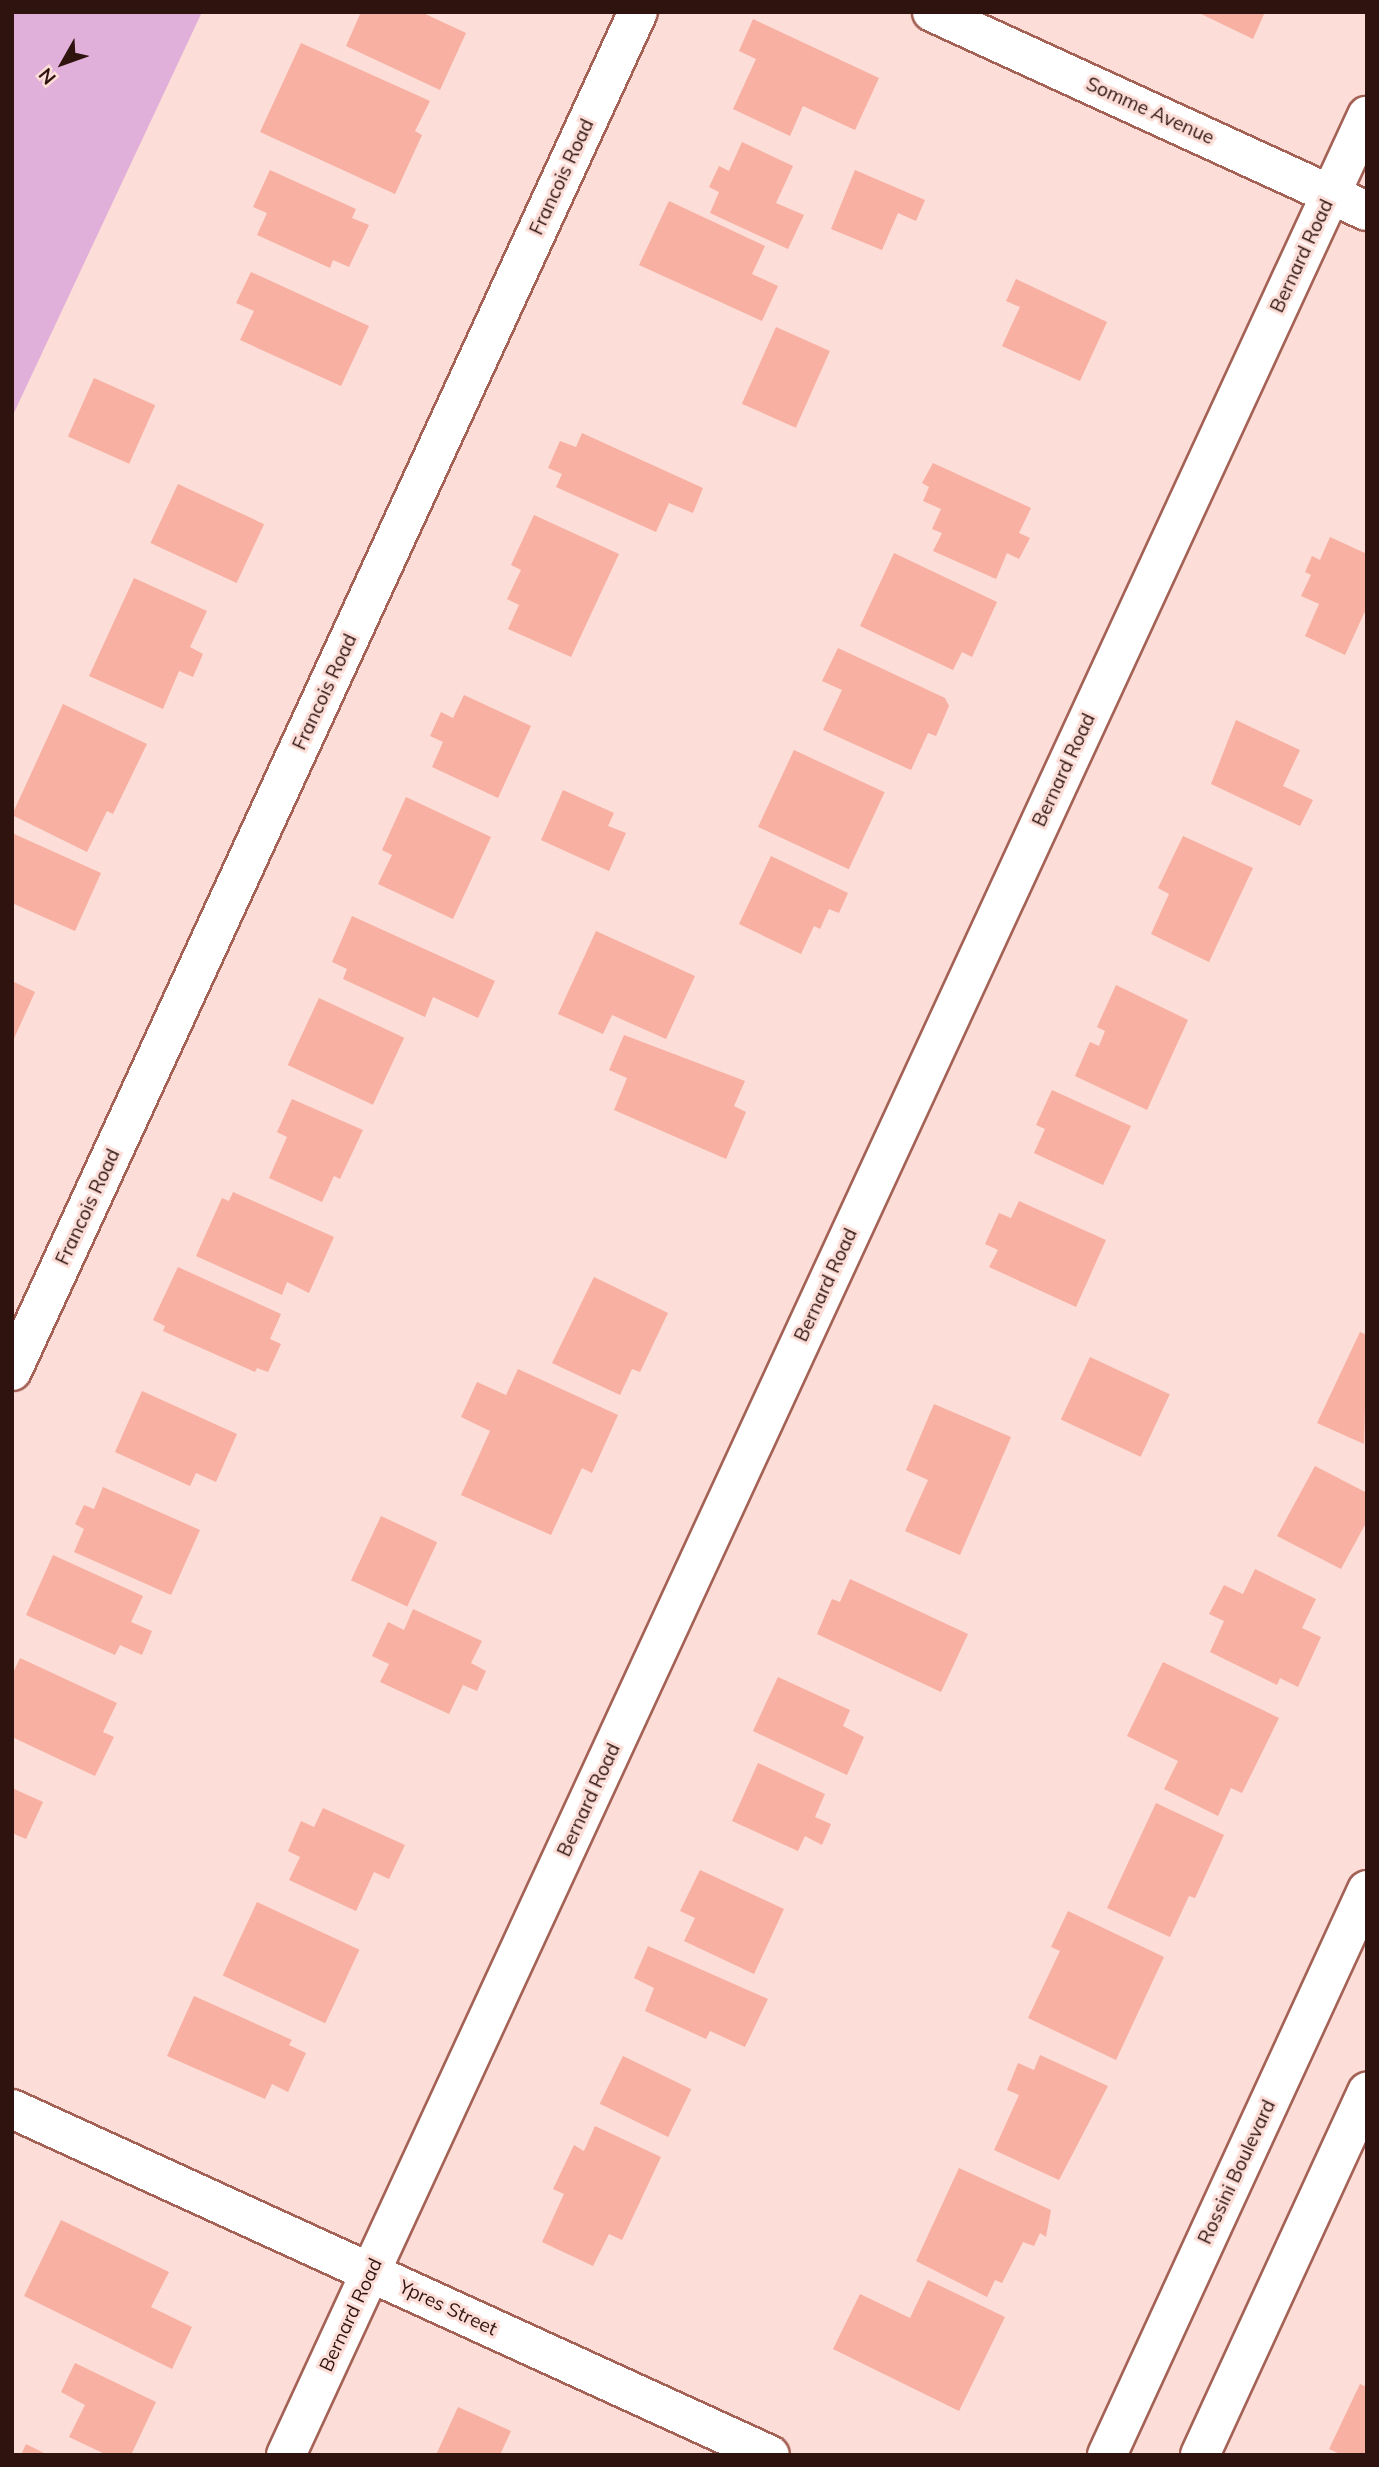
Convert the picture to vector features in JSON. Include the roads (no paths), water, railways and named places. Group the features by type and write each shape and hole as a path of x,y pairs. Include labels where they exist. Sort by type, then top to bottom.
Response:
{"street":[{"name":"Francois Road","path":"12,1371 638,12"},
{"name":"Somme Avenue","path":"932,12 1367,211"},
{"name":"Bernard Road","path":"286,2455 1367,116"},
{"name":"Rossini Boulevard","path":"1107,2455 1367,1890"},
{"path":"1200,2455 1367,2092"},
{"name":"Ypres Street","path":"12,2109 770,2455"}]}
